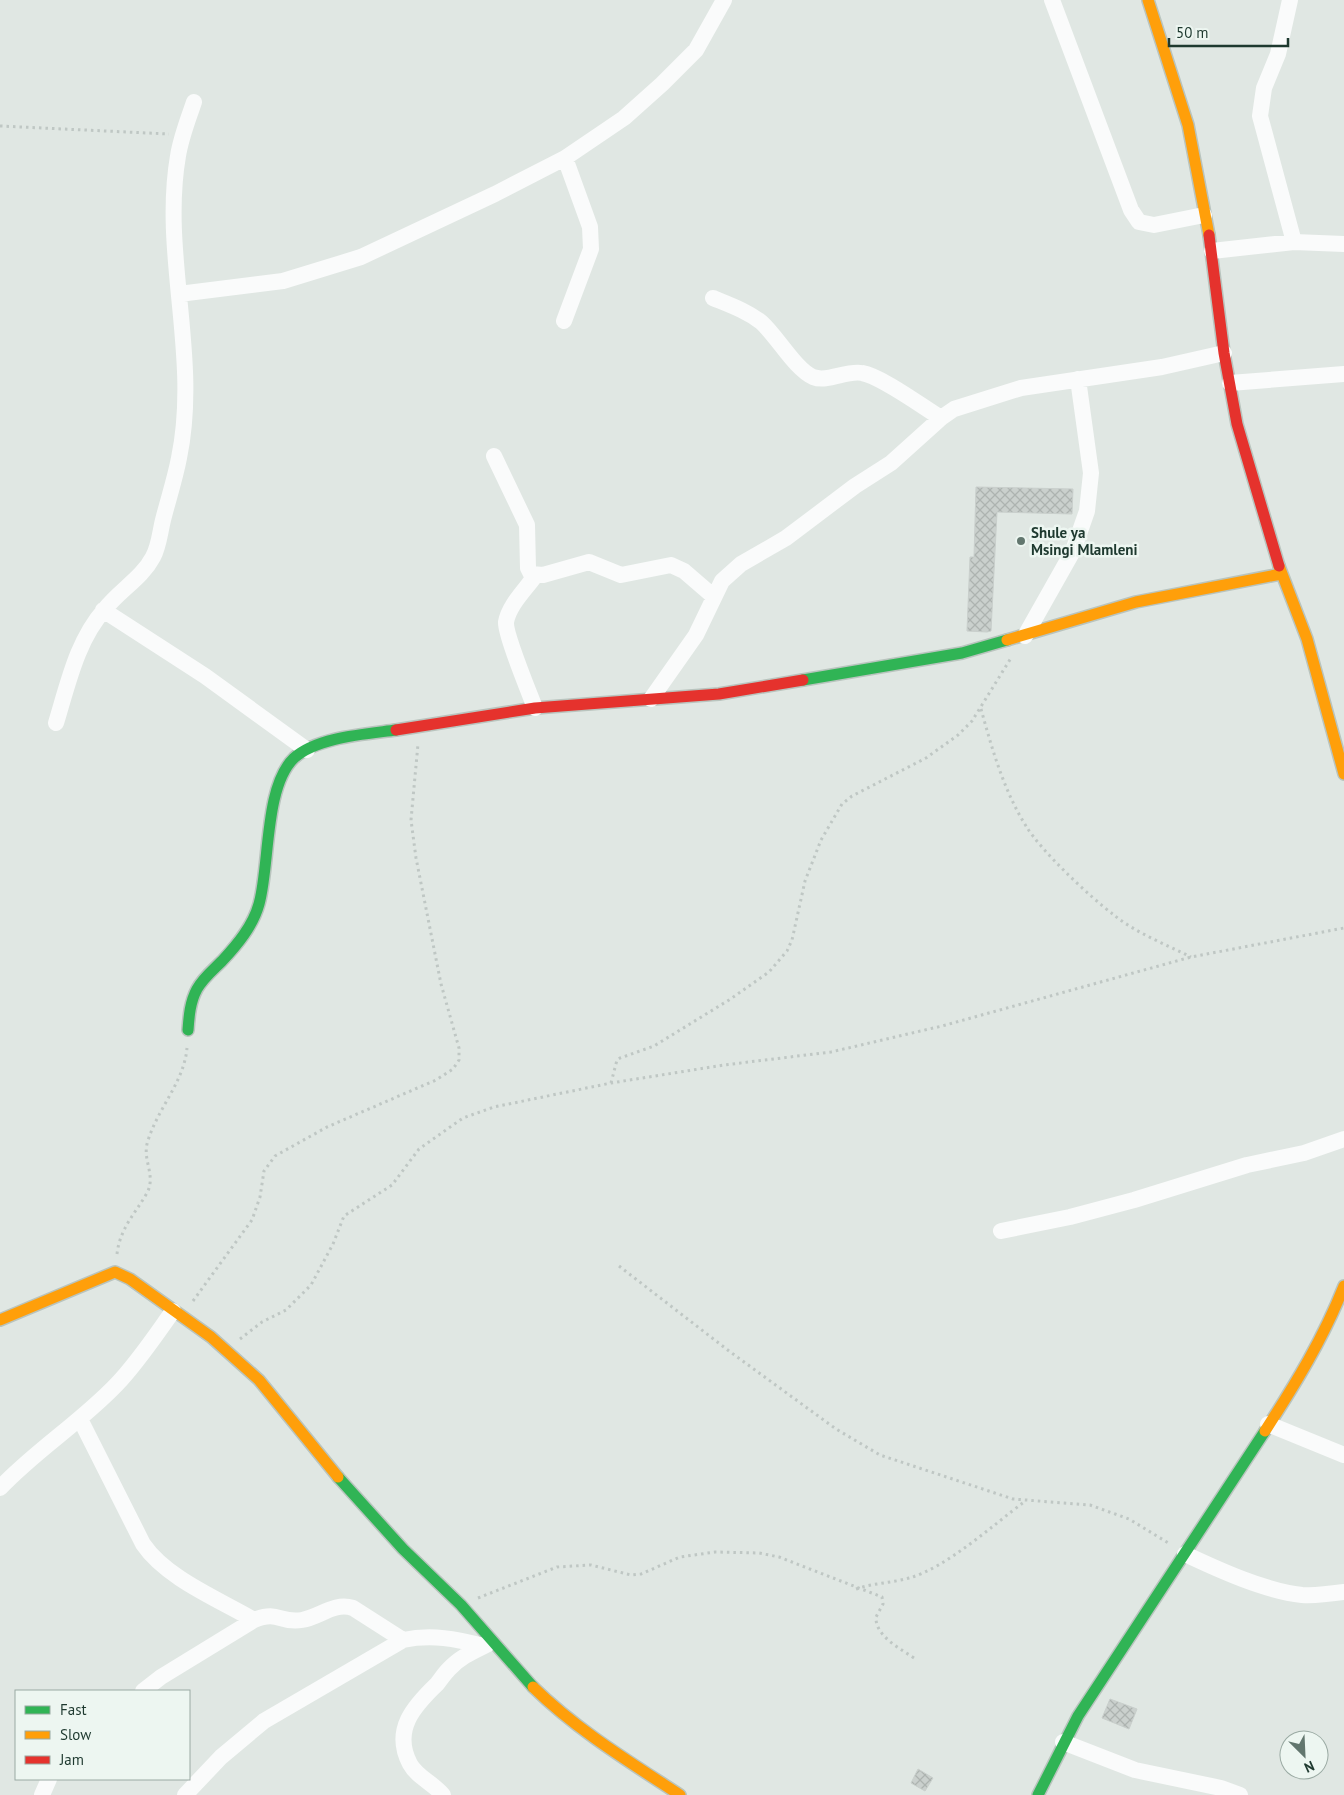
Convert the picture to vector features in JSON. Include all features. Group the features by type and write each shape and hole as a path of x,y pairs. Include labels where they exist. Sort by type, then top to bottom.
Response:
{"street":[{"path":"179,294 283,281 362,256 496,194 565,158 624,118 662,84 696,50 724,0"},
{"path":"1052,0 1127,202 1139,222 1154,225 1204,215"},
{"path":"1290,0 1278,54 1264,88 1260,116 1294,242"},
{"path":"1152,1 1188,125 1212,251 1224,353 1237,424 1281,574 1307,639 1344,774"},
{"path":"56,723 70,674 86,639 103,610 143,573 154,555 179,457 185,407 186,363 179,294 175,188 182,134 194,102"},
{"path":"564,322 591,249 590,227 565,158"},
{"path":"1212,251 1294,242 1344,244"},
{"path":"713,298 742,310 760,322 798,364 814,377 829,377 846,372 863,373 941,418"},
{"path":"651,699 696,635 713,596 722,581 741,564 786,538 841,496 891,463 941,418 954,410 1013,390 1162,367 1224,353"},
{"path":"1230,383 1344,374"},
{"path":"1025,636 1073,551 1087,511 1091,473 1078,379"},
{"path":"494,456 527,524 528,568 535,576"},
{"path":"535,708 510,642 506,623 513,606 535,576 589,562 621,575 671,565 684,571 713,596"},
{"path":"188,1030 189,1013 195,992 226,956 254,918 259,903 269,835 281,780 292,760 307,750 337,739 535,708 719,694 962,653 1136,602 1281,574"},
{"path":"103,610 205,676 307,750"},
{"path":"1001,1231 1070,1217 1134,1200 1247,1165 1304,1153 1344,1139"},
{"path":"0,1320 115,1272 130,1279 229,1352 259,1380 373,1517 403,1550 462,1605 488,1644 556,1708 591,1737 680,1795"},
{"path":"1038,1795 1063,1742 1132,1632 1186,1554 1307,1366 1334,1314 1344,1286"},
{"path":"0,1488 18,1469 80,1419 117,1384 177,1315"},
{"path":"80,1419 143,1544 153,1558 168,1570 254,1620"},
{"path":"1268,1424 1344,1455"},
{"path":"1186,1554 1241,1578 1291,1593 1304,1595 1344,1592"},
{"path":"144,1690 161,1677 254,1620 273,1615 289,1621 299,1621 344,1605 353,1608 403,1640"},
{"path":"185,1795 220,1757 264,1721 403,1640 426,1636 488,1644"},
{"path":"443,1795 435,1786 416,1773 410,1765 403,1744 406,1722 422,1696 440,1681 448,1669 465,1655 488,1644"},
{"path":"1063,1742 1135,1770 1221,1788 1240,1795"},
{"path":"42,1795 49,1780"}],"path":[{"path":"0,126 182,134"},
{"path":"611,1083 617,1060 654,1046 729,1000 769,972 787,951 792,940 808,873 821,840 842,804 852,796 944,747 972,722 1025,636"},
{"path":"980,709 1002,776 1026,827 1055,861 1114,916 1150,937 1191,957"},
{"path":"177,1315 210,1276 252,1220 260,1198 264,1171 275,1156 327,1127 436,1080 453,1069 459,1060 459,1048 441,984 416,858 412,820 414,777 421,726"},
{"path":"229,1352 252,1329 286,1310 311,1285 333,1244 344,1216 392,1184 419,1149 439,1133 463,1118 494,1106 611,1083 724,1065 831,1052 942,1026 1191,957 1344,928"},
{"path":"115,1272 118,1247 122,1234 136,1206 147,1192 151,1180 147,1146 155,1123 181,1074 186,1058 188,1030"},
{"path":"619,1266 729,1351 862,1446 893,1461 1025,1501 1090,1505 1129,1519 1186,1554"},
{"path":"856,1589 875,1583 908,1578 926,1571 960,1550 1025,1501"},
{"path":"462,1605 557,1567 590,1565 631,1575 642,1574 680,1557 715,1552 759,1552 780,1558 856,1589 882,1597 883,1604 876,1616 878,1629 884,1636 917,1660"}],"building":[{"path":"976,487 1073,489 1072,514 997,512 991,631 987,632 967,631 970,557 974,557"},
{"path":"1110,1699 1137,1709 1129,1729 1102,1718"},
{"path":"918,1769 933,1778 925,1791 911,1783"}],"traffic: fast":[{"path":"803,680 962,653 1007,640"},
{"path":"188,1030 191,1004 197,989 239,942 249,927 259,904 269,827 277,788 284,771 294,758 315,745 357,735 396,730"},
{"path":"1038,1795 1078,1716 1265,1431"},
{"path":"338,1477 403,1549 461,1605 533,1687"}],"traffic: slow":[{"path":"1148,0 1188,125 1209,235"},
{"path":"1279,566 1307,639 1344,774"},
{"path":"1007,640 1136,602 1281,574"},
{"path":"0,1320 115,1272 130,1279 211,1337 259,1380 338,1477"},
{"path":"1265,1431 1308,1360 1344,1286"},
{"path":"533,1687 585,1731 680,1795"}],"traffic: jam":[{"path":"1209,235 1224,353 1237,424 1279,566"},
{"path":"396,730 535,708 719,694 803,680"}],"place":[{"name":"Shule ya Msingi Mlamleni","path":"1021,541"}]}
